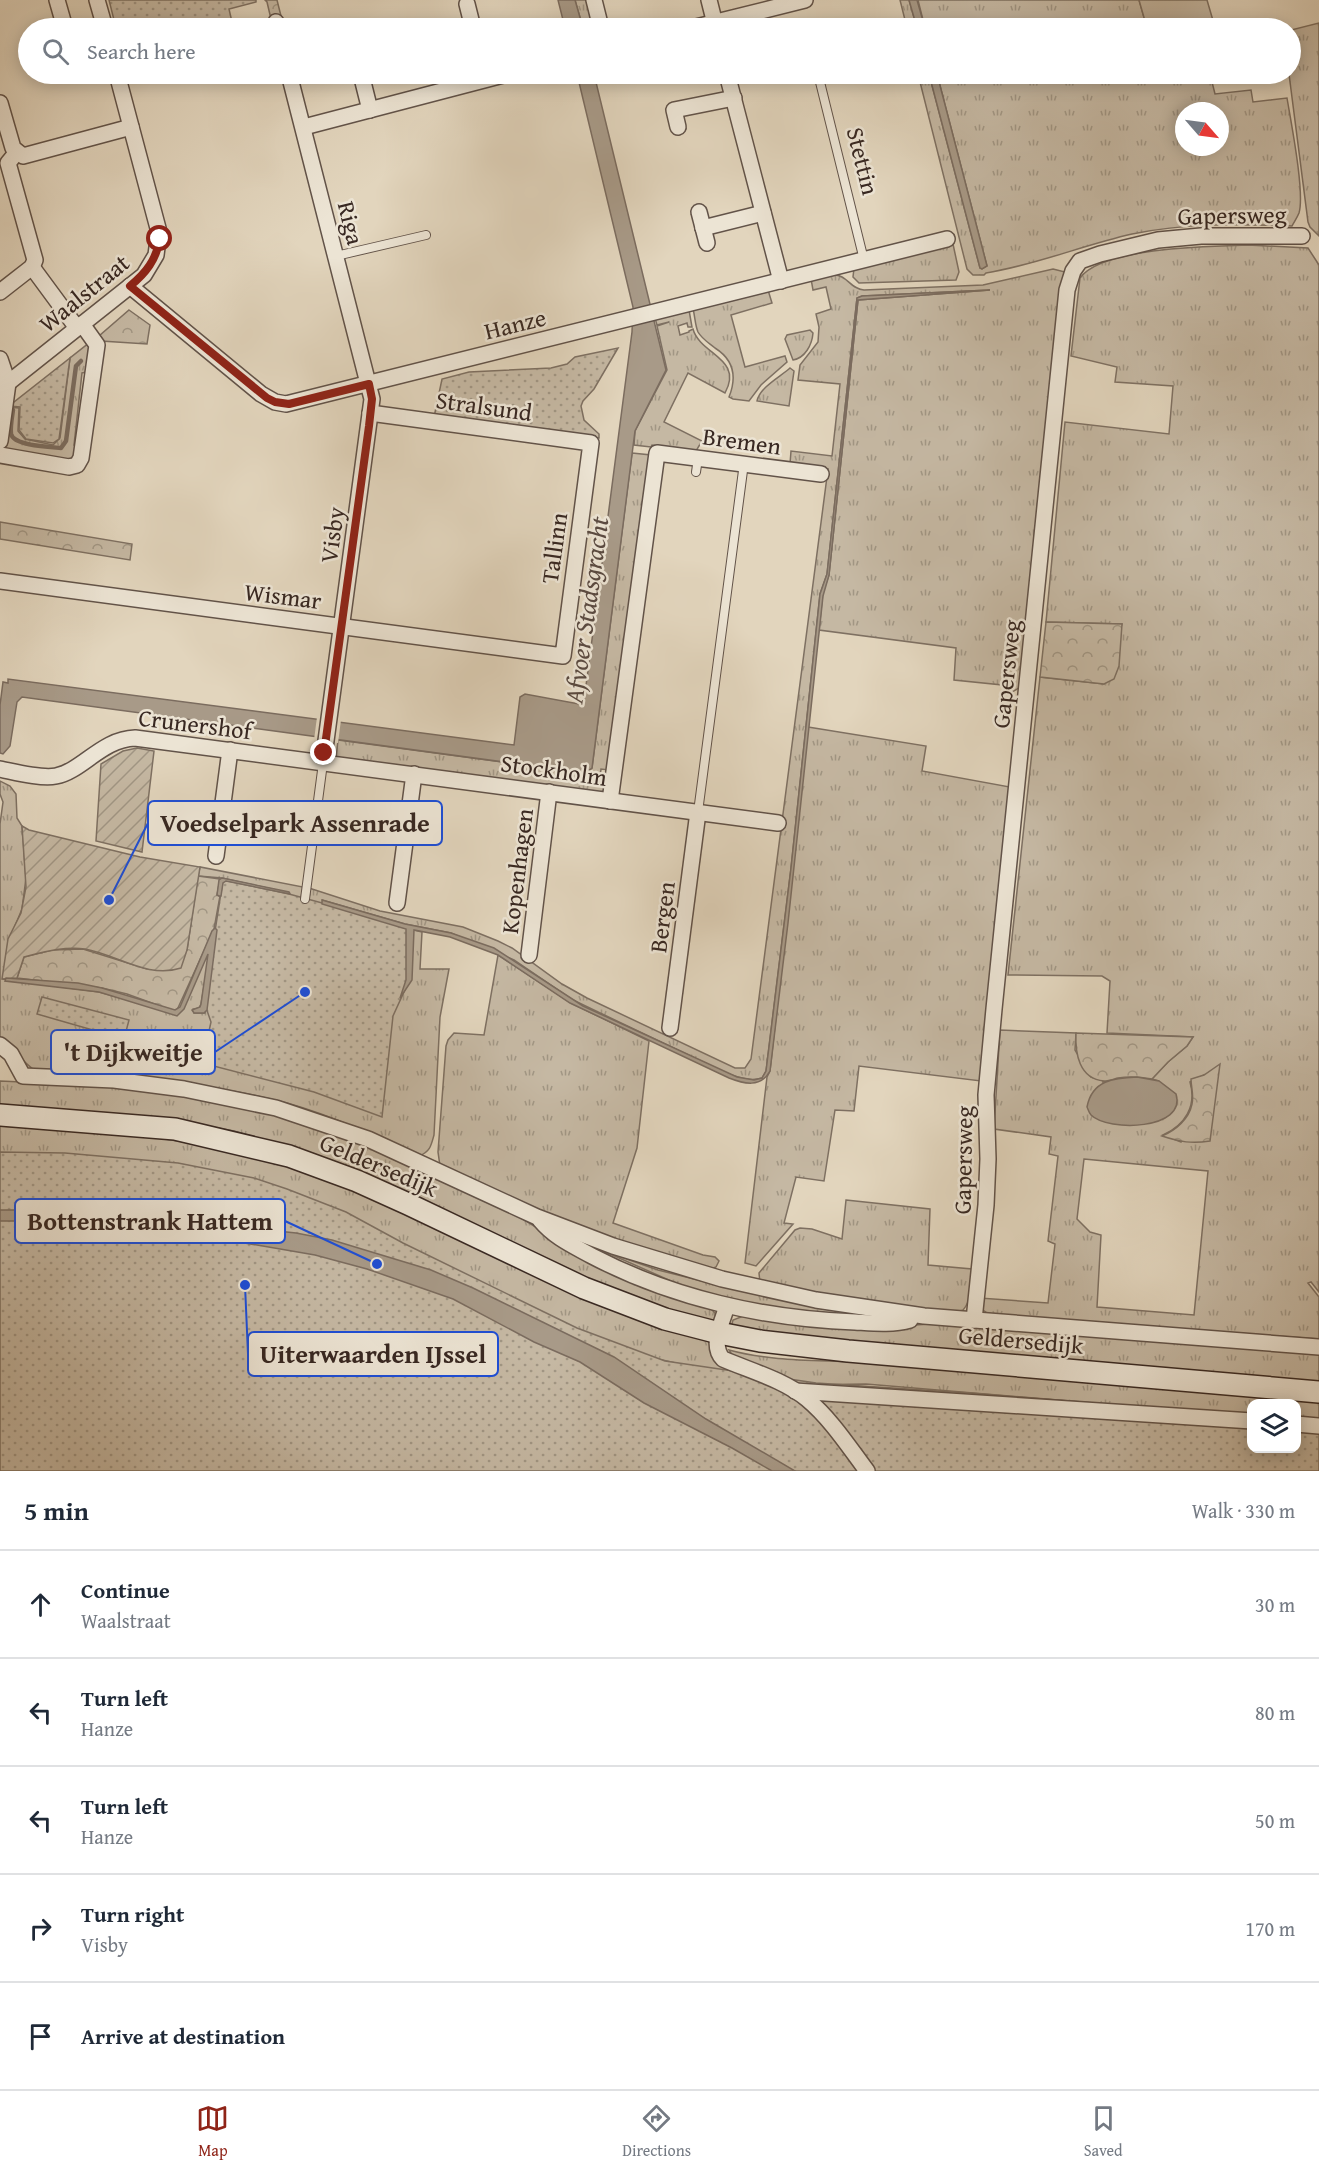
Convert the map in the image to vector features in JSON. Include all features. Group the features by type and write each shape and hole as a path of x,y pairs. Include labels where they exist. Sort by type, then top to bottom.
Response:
{"main road":[{"name":"Geldersedijk","path":"0,1115 175,1129 290,1156 357,1181 584,1288 665,1319 719,1333 760,1341 848,1352 1319,1392"}],"street":[{"path":"57,0 62,18"},
{"path":"97,0 102,18"},
{"path":"594,0 598,18"},
{"path":"709,0 713,18"},
{"path":"743,18 805,0"},
{"path":"467,4 470,18"},
{"name":"Waalstraat","path":"4,385 130,286 148,269 156,255 160,239 120,84"},
{"name":"Riga","path":"292,84 369,384"},
{"path":"364,84 370,110"},
{"path":"304,126 370,110 458,84"},
{"path":"730,84 781,281"},
{"path":"678,127 674,111 734,98"},
{"path":"0,103 13,148 23,156 131,127"},
{"path":"0,292 32,267 35,260 8,163 17,152"},
{"path":"699,212 705,235 763,213"},
{"name":"Gapersweg","path":"974,1320 988,1180 986,1095 1067,290 1073,271 1080,261 1158,240 1201,236 1302,237"},
{"name":"Hanze","path":"130,286 255,389 275,402 289,404 947,239"},
{"path":"0,456 69,468 78,465 81,458 97,345 32,267"},
{"path":"0,359 4,385 0,441"},
{"name":"Visby","path":"324,758 372,399 369,384"},
{"name":"Stralsund","path":"370,413 591,443"},
{"name":"Tallinn","path":"560,655 563,656 591,443"},
{"name":"Bremen","path":"610,801 657,453 697,465 744,463 821,474"},
{"name":"Wismar","path":"0,581 560,655"},
{"name":"Crunershof","path":"0,770 58,776 108,746 130,738 324,758"},
{"path":"216,856 230,750"},
{"name":"Stockholm","path":"324,758 414,774 778,823"},
{"path":"397,903 414,774"},
{"name":"Kopenhagen","path":"529,956 549,792"},
{"name":"Bergen","path":"670,1028 698,812"},
{"name":"Geldersedijk","path":"0,1046 11,1054 23,1076 114,1080 184,1089 276,1108 368,1139 537,1217 614,1246 722,1279 816,1300 924,1316 1319,1347"},
{"name":"Geldersedijk","path":"537,1217 557,1237 613,1267 671,1289 727,1306 790,1318 826,1321 902,1322 924,1316"},
{"path":"727,1306 719,1333 717,1347 719,1355 723,1359 795,1391 808,1400 828,1419 867,1471"},
{"path":"795,1391 1247,1421"},
{"path":"1301,1424 1319,1425"}],"lane":[{"name":"Stettin","path":"820,84 864,260"},
{"path":"336,256 426,235"},
{"path":"698,812 744,463"},
{"path":"305,898 324,758"}],"green space":[{"path":"109,0 256,0 256,2 229,9 231,18 114,18"},
{"path":"265,0 277,0 281,16 271,18"},
{"path":"575,0 589,0 594,18 580,18"},
{"path":"900,0 909,0 914,18 904,18"},
{"path":"918,0 1139,0 1144,18 922,18"},
{"path":"1139,0 1207,0 1212,18 1144,18"},
{"path":"1319,23 1319,236 1308,222 1290,84 1301,84 1301,28"},
{"path":"921,84 932,84 982,269 987,266 940,84 1212,84 1215,94 1251,90 1253,102 1287,98 1300,190 1299,213 1292,226 1212,225 1152,230 984,275 973,275 967,269"},
{"path":"953,244 959,272 956,280 859,283 853,277 854,268"},
{"path":"1248,245 1308,248 1319,265 1319,1292 1311,1282 1308,1283 1319,1297 1319,1339 990,1315 983,1310 980,1298 1048,1303 1055,1244 1048,1241 1058,1156 1049,1154 1051,1137 994,1129 1000,1030 1076,1033 1075,1050 1091,1077 1105,1081 1102,1082 1159,1081 1152,1079 1187,1046 1193,1037 1107,1033 1110,981 1102,976 1008,975 1040,677 1104,684 1122,624 1046,622 1065,422 1169,434 1173,386 1115,382 1117,367 1071,356 1080,278 1092,268 1133,254 1159,250","holes":["1204,1075 1181,1142 1163,1135 1183,1120 1192,1099 1190,1082","1084,1159 1208,1171 1194,1315 1097,1307 1101,1235 1090,1232 1077,1219"]},
{"path":"1053,269 1065,272 1019,688 1012,692 1012,686 954,680 956,648 819,630 823,592 829,575 858,300 990,290 857,298 827,574 820,594 791,868 766,1071 762,1078 748,1079 726,1073 573,1000 514,960 451,933 405,924 322,900 412,932 414,930 422,932 420,969 449,969 440,1017 434,1135 430,1148 419,1156 321,1114 256,1096 163,1081 37,1072 0,1038 0,824 3,802 0,794 0,781 10,786 16,794 17,818 22,826 26,878 22,909 8,943 3,979 99,992 142,1004 208,954 201,1004 199,1008 193,1009 194,1013 205,1013 220,896 290,893 222,878 198,876 200,867 303,887 291,955 301,943 309,888 380,911 463,927 498,941 587,998 735,1068 745,1068 751,1059 828,469 790,464 791,451 832,456 840,384 798,380 800,365 818,342 819,327 816,314 831,309 826,287 813,290 811,279 829,275 839,276 864,290 983,285"},
{"path":"768,290 772,303 731,315 745,367 785,356 787,362 761,385 749,401 733,399 729,397 733,383 730,364 698,332 693,309"},
{"path":"129,310 150,325 147,344 101,341 99,336"},
{"path":"689,310 692,327 688,327 687,323 678,326 680,335 693,329 697,338 725,364 729,372 729,381 725,393 688,373 664,422 702,441 696,451 634,445 635,431 667,370 657,326 669,322 657,325 655,318"},
{"path":"810,330 813,333 809,346 801,357 793,360 785,339 787,335"},
{"path":"89,343 87,372 82,373 74,445 78,447 75,455 69,461 8,452 5,446 8,407 19,408 18,431 25,439 53,445 60,438 70,358"},
{"path":"618,348 594,389 581,406 584,420 599,434 599,438 434,417 442,379 469,372 551,368 567,364 575,357"},
{"path":"70,358 59,439 53,443 26,439 19,430 20,407 9,406"},
{"path":"790,368 794,371 789,406 757,401 766,387"},
{"path":"632,453 651,455 609,770 601,769 600,778 608,779 604,791 336,759 338,740 585,773 592,768"},
{"path":"0,522 132,544 130,560 0,539"},
{"path":"1046,622 1122,624 1119,666 1114,679 1104,684 1040,677"},
{"path":"808,727 926,746 922,771 1010,787 981,1081 859,1066 854,1111 835,1110 824,1181 796,1177 784,1223 793,1224 756,1266 745,1263 767,1077 770,1071"},
{"path":"137,748 154,751 142,852 96,841 101,764 123,751"},
{"path":"22,826 29,830 140,857 200,867 187,950 181,968 157,971 97,952 70,948 24,957 17,978 2,979 8,939 21,913 26,887"},
{"path":"198,876 220,879 217,895 220,896 214,929 177,1010 102,988 17,978 24,957 52,950 83,949 147,969 187,950"},
{"path":"223,880 289,894 407,926 408,983 393,1016 382,1117 314,1092 202,1063 211,1022 204,1002"},
{"path":"498,955 571,1003 649,1041 637,1148 613,1223 703,1255 715,1257 719,1261 716,1267 709,1270 655,1255 548,1216 440,1166 438,1152 446,1046 454,1033 484,1035"},
{"path":"42,997 129,1020 124,1039 37,1014"},
{"path":"1076,1033 1193,1037 1187,1046 1152,1079 1127,1077 1104,1081 1089,1075 1080,1064 1076,1049"},
{"path":"1220,1064 1210,1141 1186,1142 1162,1136 1177,1127 1188,1114 1193,1101 1191,1079 1204,1075"},
{"path":"0,1081 109,1086 241,1104 344,1135 518,1216 560,1242 711,1309 715,1313 716,1323 641,1302 276,1143 234,1131 196,1124 0,1105"},
{"path":"0,1126 145,1136 204,1145 296,1166 710,1339 711,1346 777,1386 0,1210"},
{"path":"0,1152 65,1153 178,1163 254,1178 346,1212 403,1243 577,1328 665,1361 816,1383 1247,1416 1247,1453 1301,1453 1301,1419 1319,1421 1319,1471 0,1471"},
{"path":"846,1200 930,1209 928,1265 972,1269 970,1293 964,1309 960,1313 925,1311 760,1283 759,1273 795,1230 812,1229 842,1239"},
{"path":"601,1250 658,1270 750,1293 901,1318 772,1311 680,1285"},
{"path":"746,1315 885,1327 935,1322 1319,1353 1319,1382 863,1344 731,1327 733,1320"},
{"path":"729,1350 775,1358 853,1362 1319,1399 1319,1421 1301,1420 1301,1399 1247,1399 1247,1416 866,1384 801,1385 734,1358"}],"shaded area":[{"path":"558,0 575,0 580,18 562,18"},
{"path":"909,0 917,0 922,18 914,18"},
{"path":"579,84 596,84 666,370 635,431 592,768 585,773 22,697 17,702 10,746 3,754 0,753 0,705 3,682 8,683 8,679 514,745 520,697 525,694 579,704 584,701 632,332 633,307"},
{"path":"932,84 940,84 987,266 980,268"},
{"path":"990,290 858,300 829,575 823,596 788,923 770,1071 766,1076 762,1080 752,1083 729,1078 570,1003 498,955 450,937 414,930 412,980 400,998 406,980 406,929 322,904 322,900 405,924 451,933 494,948 583,1006 737,1077 754,1080 762,1078 766,1071 791,868 820,594 827,574 857,298"},
{"path":"222,878 290,894 226,881 223,883 221,896 219,896 217,895 219,880"},
{"path":"215,928 217,930 207,1010 204,1013 194,1013 192,1010 200,1007 201,1004 208,954 184,1009 177,1016 99,992 5,981 6,978 78,983 175,1010 180,1007"},
{"path":"1137,1077 1159,1081 1176,1094 1176,1106 1170,1115 1158,1121 1128,1125 1113,1124 1090,1114 1087,1107 1094,1091 1099,1086 1120,1078"},
{"path":"0,1210 111,1213 296,1233 332,1240 431,1270 614,1357 706,1419 795,1471 772,1471 644,1403 580,1362 534,1342 453,1299 367,1269 315,1255 163,1229 56,1221 0,1221"}],"pier":[{"path":"317,717 341,720 338,743 314,740"}],"waterway":[{"path":"13,410 11,434 14,438 33,445 61,448 66,441 76,366 81,361"}],"place":[{"name":"Voedselpark Assenrade","path":"109,900"},
{"name":"'t Dijkweitje","path":"305,992"},
{"name":"Bottenstrank Hattem","path":"377,1264"},
{"name":"Uiterwaarden IJssel","path":"245,1285"}],"route":[{"path":"160,239 156,255 148,269 130,286 267,398 280,404 289,404 369,384 372,399 369,426 324,753"}],"water label":[{"name":"Afvoer Stadsgracht","path":"586,610"}]}
